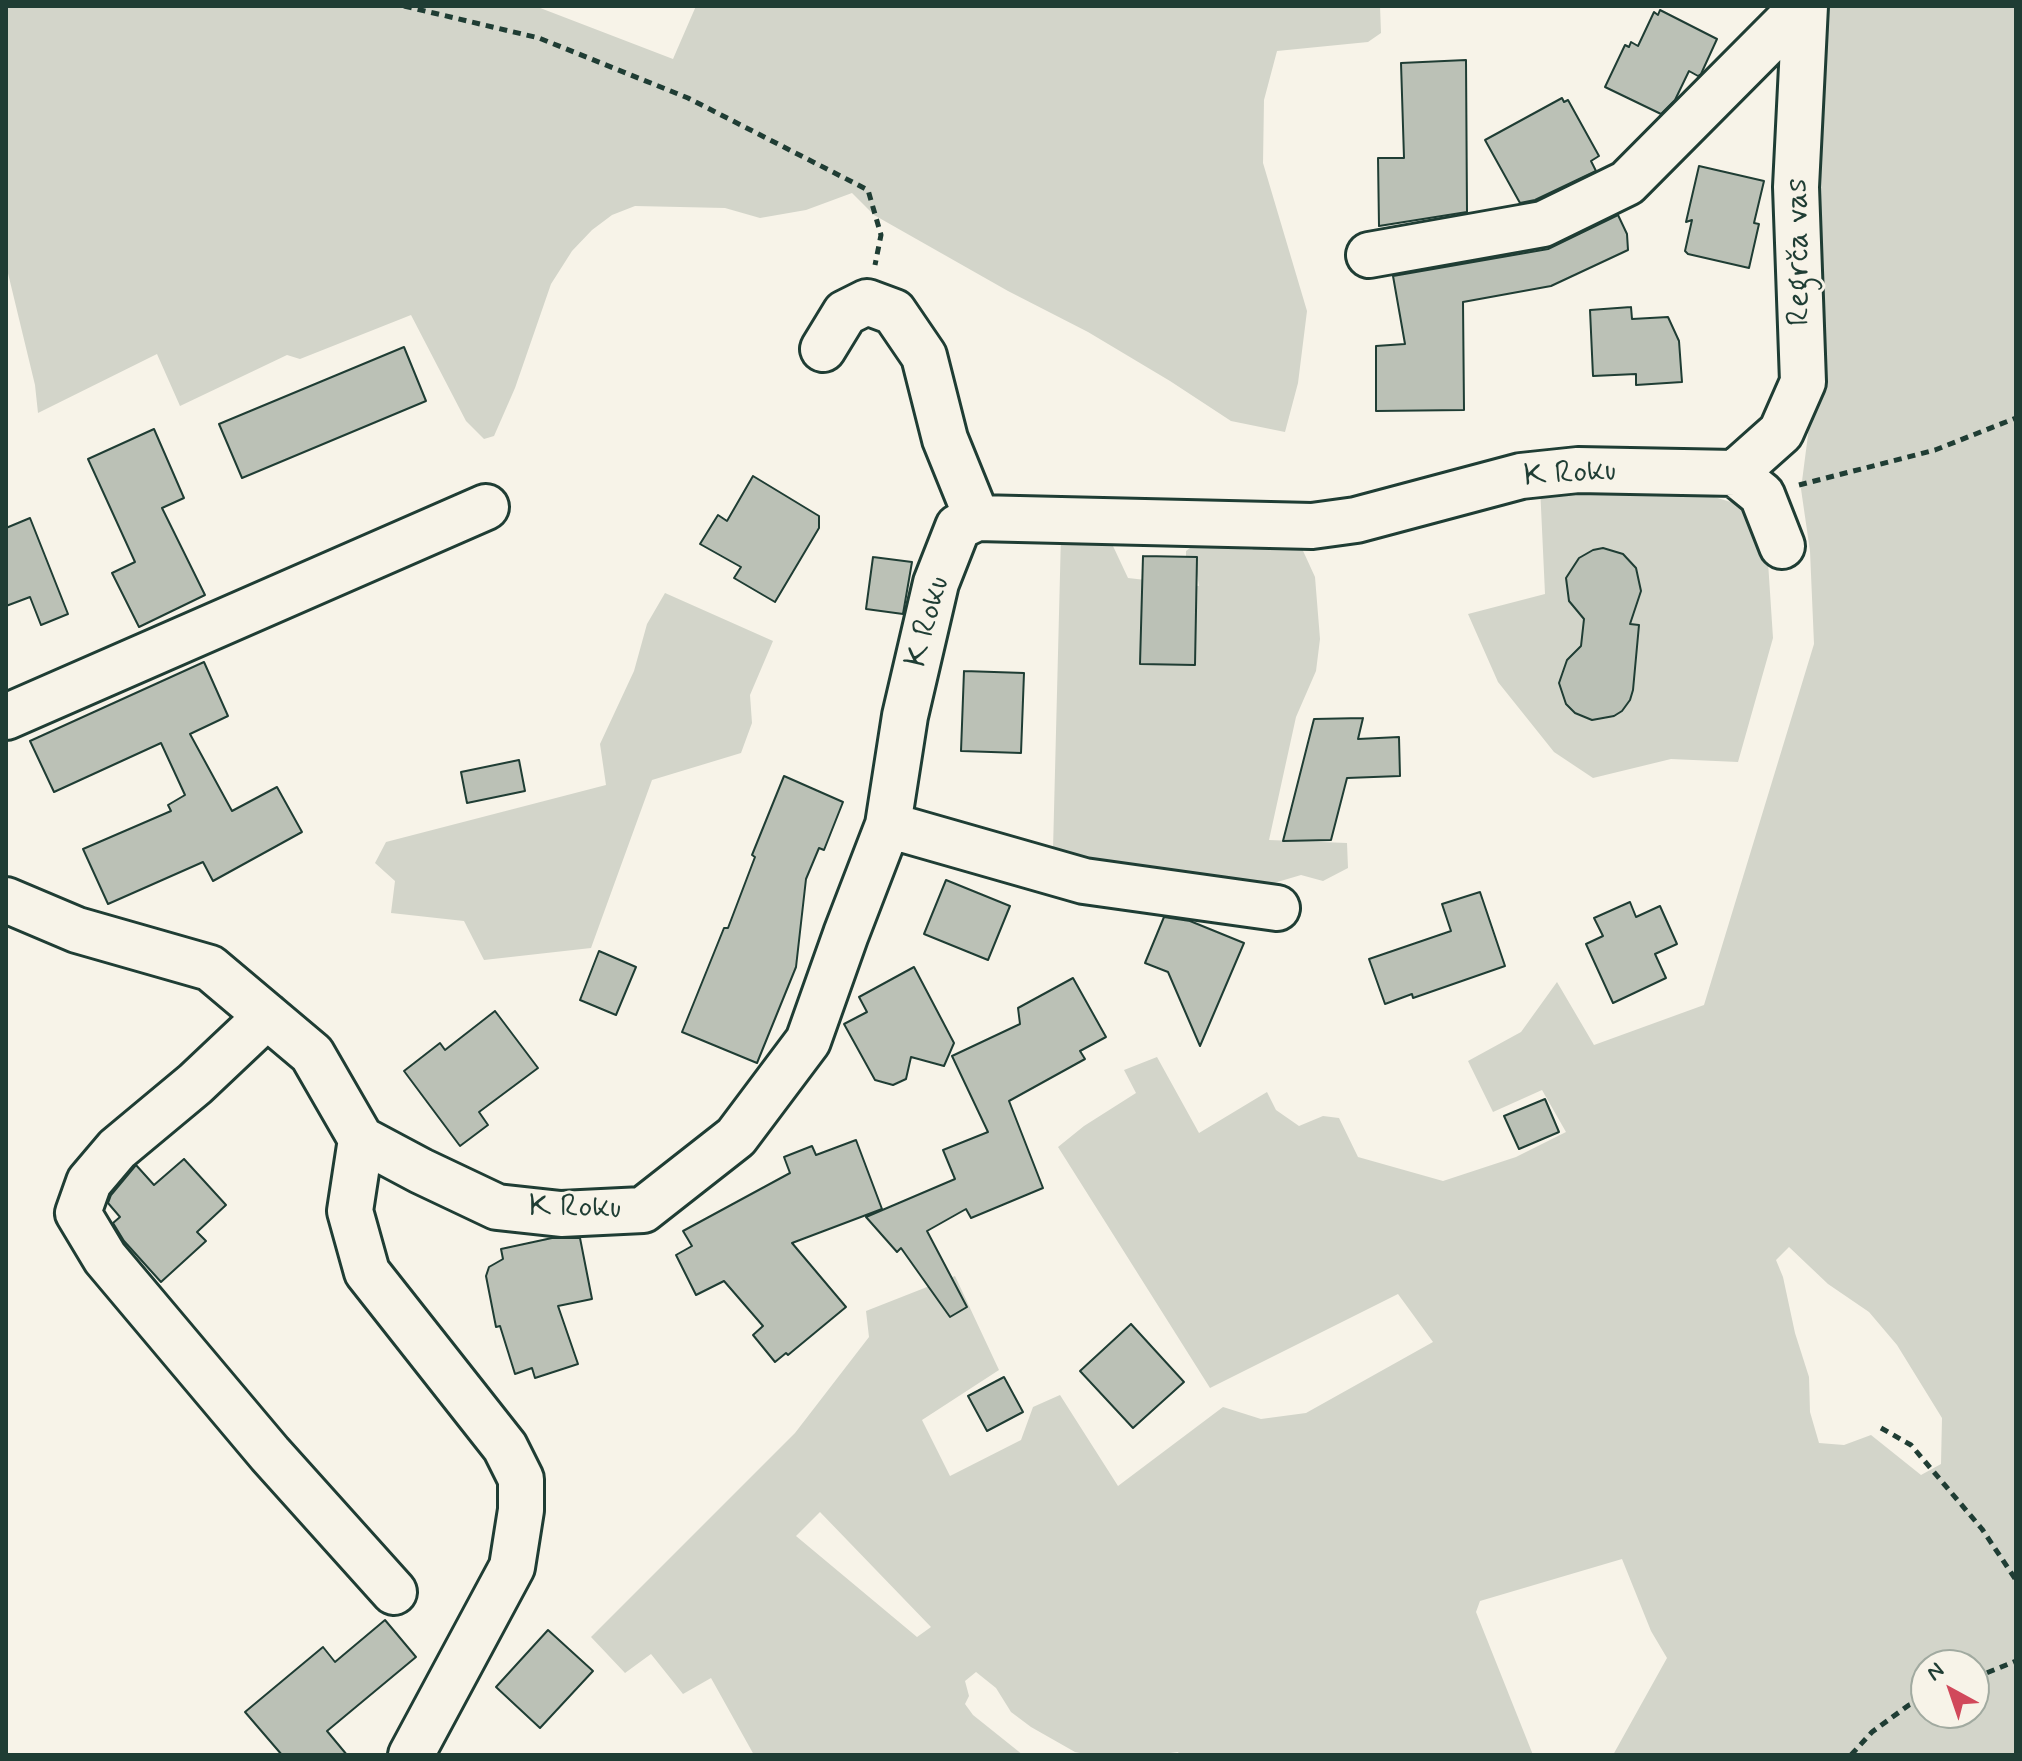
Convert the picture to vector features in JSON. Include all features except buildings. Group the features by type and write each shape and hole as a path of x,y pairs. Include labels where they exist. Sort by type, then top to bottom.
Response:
{"street":[{"path":"1369,255 1543,224 1627,183 1804,6"},
{"name":"Regrča vas","path":"1749,484 1781,432 1803,382 1796,187 1804,6"},
{"path":"823,349 845,313 867,302 894,312 924,356 945,439 977,518"},
{"name":"K Roku","path":"361,1139 497,1207 561,1214 643,1210 736,1137 808,1041 888,825 905,716 936,583 958,527 977,518 1312,526 1356,520 1521,476 1578,470 1749,484"},
{"path":"1749,484 1782,546"},
{"path":"6,717 486,507"},
{"path":"888,825 1084,881 1277,908"},
{"path":"6,900 77,930 210,968 312,1054 361,1139 350,1211 367,1272 505,1447 521,1479 521,1510 512,1567 411,1755"},
{"path":"267,1016 195,1084 117,1149 89,1182 78,1213 105,1258 270,1454 394,1592"}],"path":[{"path":"404,6 539,38 688,98 868,190 881,235 867,302"},
{"path":"1749,484 1935,450 2016,418"},
{"path":"1881,1428 1911,1445 1982,1529 2016,1580"},
{"path":"1990,1672 2016,1661"},
{"path":"1851,1755 1872,1732 1910,1705"}],"shaded area":[{"path":"6,6 535,6 673,59 696,6 1380,6 1381,33 1368,42 1277,51 1264,100 1263,163 1307,311 1298,383 1285,432 1231,421 1088,332 1008,291 874,215 852,193 806,210 760,218 725,208 635,206 612,215 572,251 551,284 515,388 494,436 484,439 466,421 411,315 300,359 287,355 180,406 157,354 38,413 35,385 6,265"},
{"path":"1816,6 2016,6 2016,1755 1613,1755 1667,1658 1651,1631 1622,1559 1480,1601 1476,1612 1533,1755 1180,1755 1178,1752 1090,1755 1075,1752 1031,1727 1011,1712 996,1688 976,1672 965,1681 969,1696 965,1704 973,1715 1023,1755 754,1755 711,1678 683,1694 651,1654 625,1673 591,1637 795,1433 869,1337 866,1311 955,1276 999,1370 922,1420 950,1476 1021,1440 1033,1407 1060,1395 1118,1486 1223,1407 1261,1419 1306,1413 1433,1342 1398,1294 1210,1388 1058,1147 1084,1126 1136,1093 1124,1070 1157,1057 1199,1133 1267,1092 1276,1110 1299,1126 1323,1116 1339,1118 1358,1157 1443,1181 1516,1157 1566,1132 1542,1090 1493,1112 1468,1061 1521,1032 1557,982 1594,1045 1704,1005 1814,644 1810,551 1801,489 1817,365","holes":["1789,1247 1828,1284 1869,1312 1897,1345 1942,1418 1941,1464 1921,1475 1871,1435 1844,1445 1819,1443 1810,1412 1809,1377 1776,1260","820,1512 931,1627 917,1637 796,1536"]},
{"path":"1540,486 1697,492 1748,507 1768,562 1773,638 1738,762 1671,759 1593,778 1554,752 1498,682 1468,614 1545,594"},
{"path":"1093,534 1113,546 1128,578 1199,586 1196,567 1186,557 1186,551 1194,545 1252,550 1263,543 1299,542 1315,577 1320,639 1316,671 1296,717 1269,840 1347,843 1348,868 1323,881 1301,875 1264,889 1208,874 1083,864 1053,850 1061,535"},
{"path":"665,593 773,641 750,695 752,723 741,753 652,780 591,948 484,960 464,921 391,913 395,881 375,863 386,842 606,785 600,744 634,671 647,624"}]}
